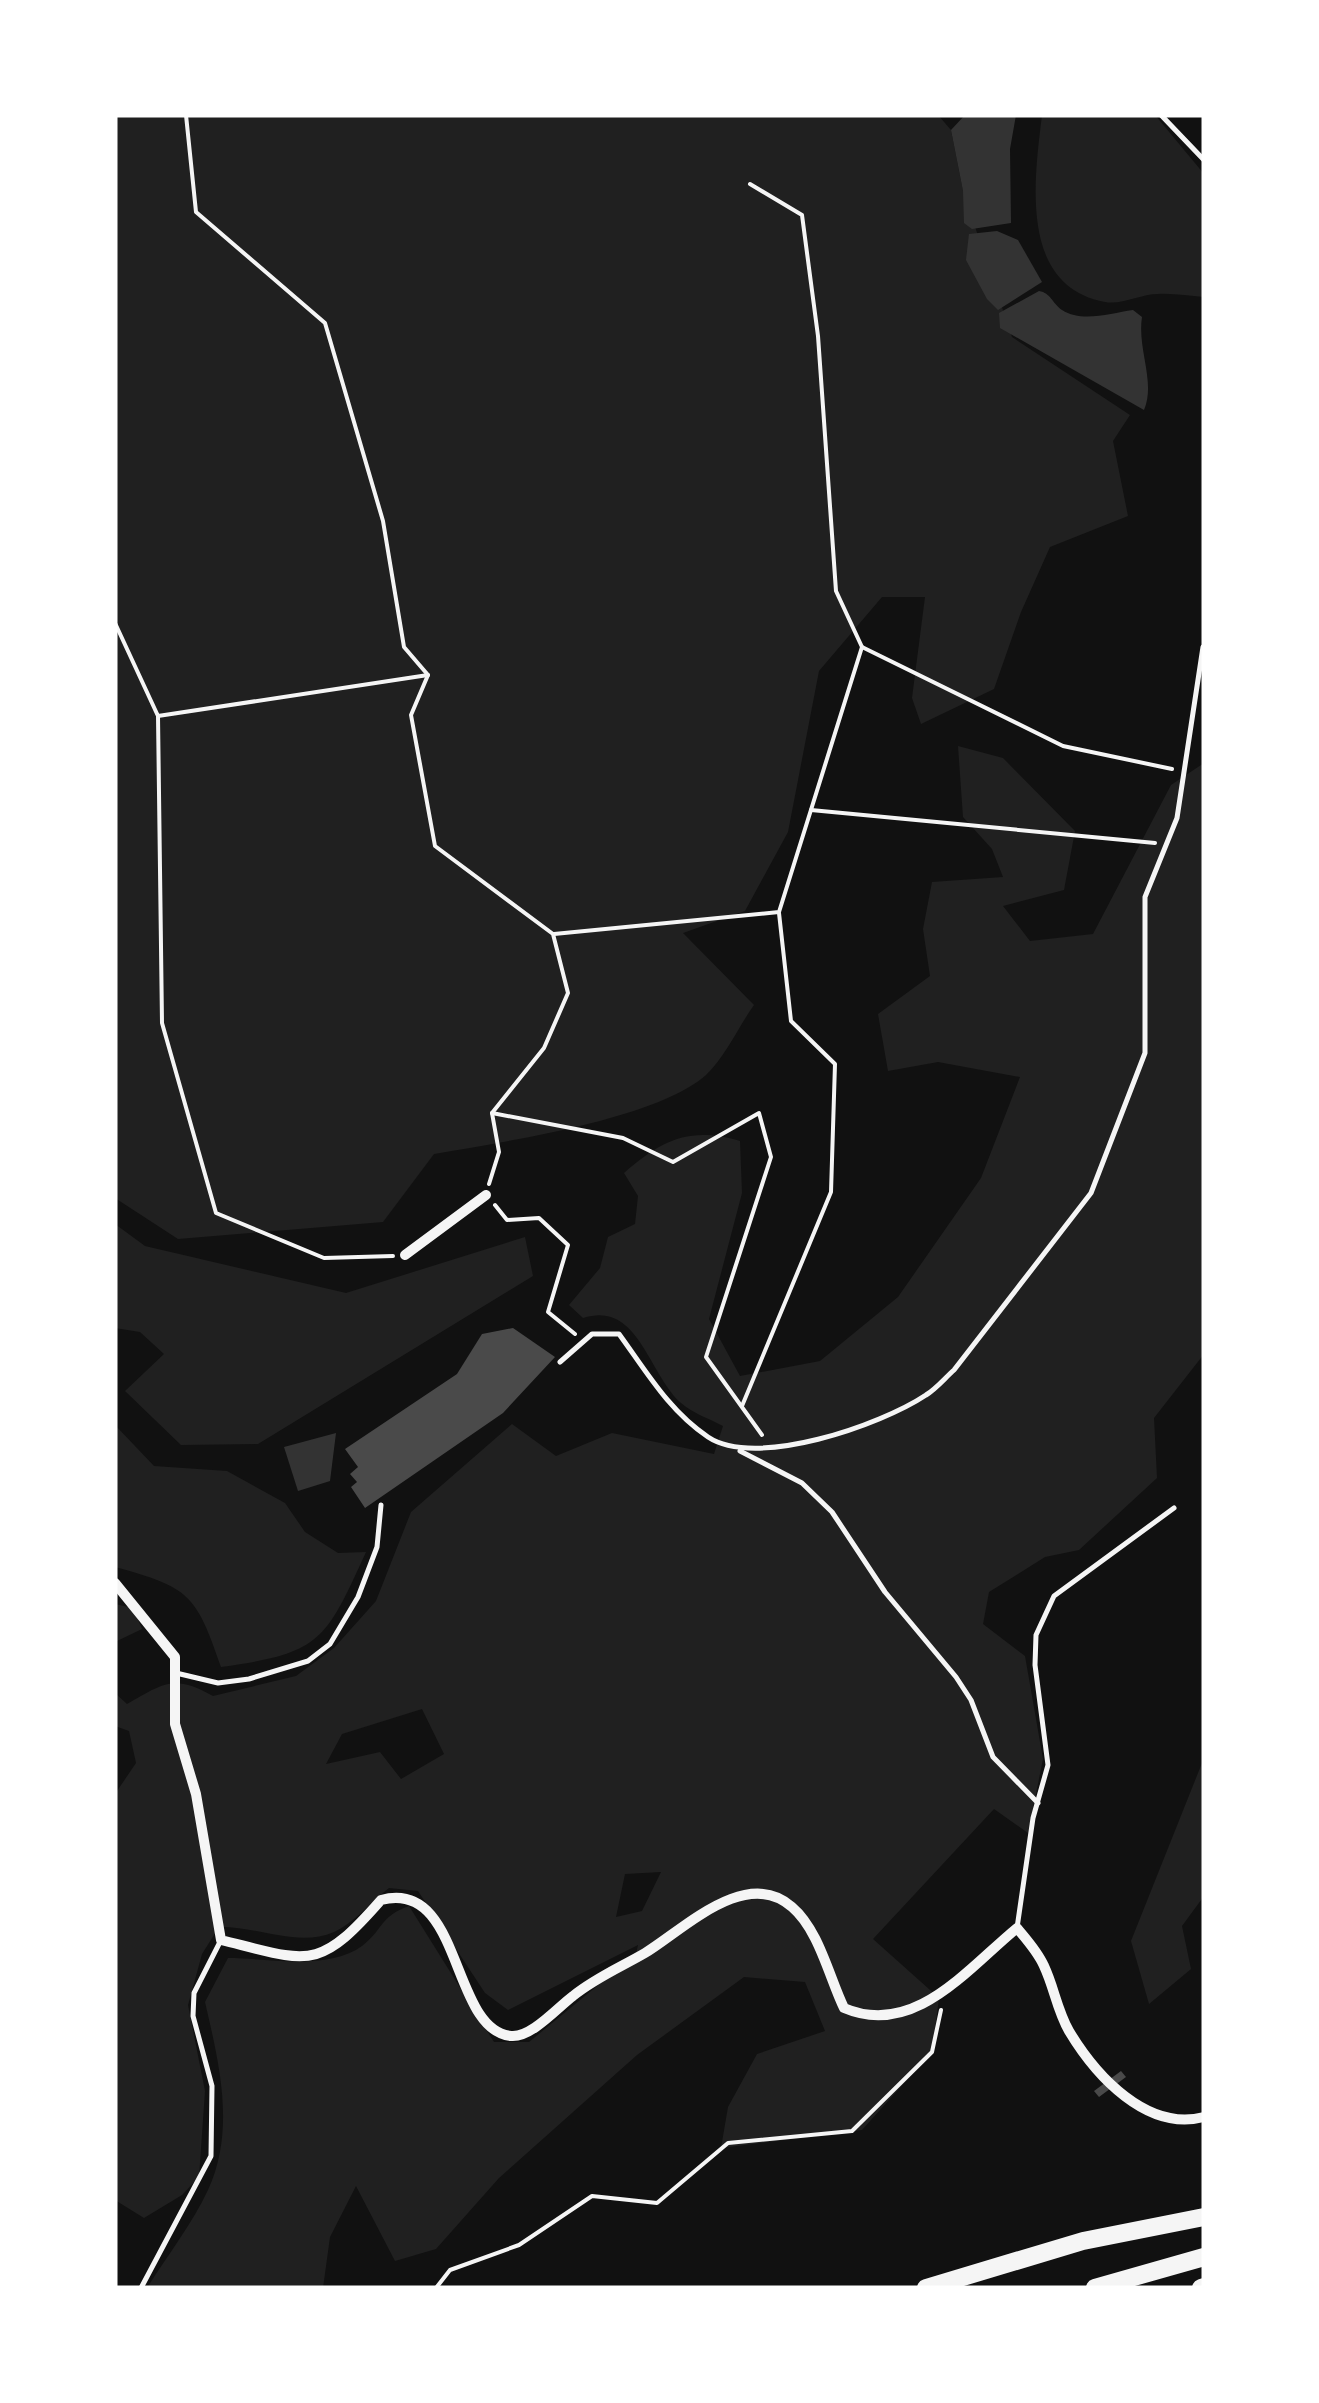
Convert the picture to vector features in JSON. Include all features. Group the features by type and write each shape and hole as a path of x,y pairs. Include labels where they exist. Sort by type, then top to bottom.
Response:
{"highway":[{"path":"926,2288 1083,2241 1204,2217"},
{"path":"1095,2288 1204,2257"}],"street":[{"path":"405,1256 486,1195"},
{"path":"115,1583 164,1638 176,1658 176,1724 216,1888 214,1915 220,1940 287,1956 312,1956 334,1950 381,1900 396,1896 410,1899 432,1918 482,2014 500,2033 514,2037 526,2033 584,1987 726,1901 763,1894 796,1910 810,1930 844,2008 864,2017 890,2018 918,2010 1017,1928 1044,1966 1070,2033 1124,2096 1156,2115 1188,2121 1204,2117"}],"lane":[{"path":"1161,115 1204,160"},
{"path":"735,1449 770,1448 837,1433 926,1395 954,1370 1091,1193 1145,1052 1145,897 1177,818 1203,647"},
{"path":"560,1362 582,1340 604,1330 619,1334 654,1387 710,1439 802,1483 832,1512 885,1592 956,1677 971,1700 993,1757 1038,1803"},
{"path":"176,1673 218,1683 248,1679 308,1661 330,1644 358,1597 377,1547 381,1505"},
{"path":"1017,1928 1048,1765 1035,1665 1036,1635 1054,1596 1174,1508"},
{"path":"140,2288 211,2156 212,2086 193,2016 194,1993 220,1940"}],"path":[{"path":"186,115 196,212 326,323 383,521 404,647 428,675"},
{"path":"750,184 802,215 818,336 836,590 862,646 1063,746 1104,758 1184,771"},
{"path":"115,623 158,716 162,1023 216,1213 324,1258 405,1256"},
{"path":"742,1406 832,1192 834,1064 791,1021 779,912 862,646"},
{"path":"158,716 428,675"},
{"path":"428,675 411,715 434,846 553,934 568,993 544,1048 492,1113 499,1152 486,1195 508,1220 538,1218 568,1245 548,1312 582,1340"},
{"path":"811,810 1167,844"},
{"path":"553,934 779,912"},
{"path":"492,1113 624,1138 673,1162 760,1113 770,1157 706,1356 770,1448"},
{"path":"436,2288 450,2270 519,2245 592,2196 657,2203 728,2142 852,2131 932,2052 947,1986"}],"shaded area":[{"path":"115,115 938,115 951,130 963,191 1012,337 1130,415 1113,441 1128,516 1050,547 1021,612 994,689 921,724 912,698 925,597 882,597 819,671 788,832 745,911 683,933 754,1005 713,1068 682,1091 615,1117 434,1154 383,1222 178,1239 115,1198"},
{"path":"965,115 1016,115 1010,149 1011,223 972,229 964,223 963,191 951,130"},
{"path":"1042,115 1155,115 1204,174 1204,297 1158,294 1105,302 1077,292 1058,275 1045,253 1038,227 1036,170"},
{"path":"997,231 1018,240 1042,282 998,310 987,299 966,260 969,234"},
{"path":"1039,291 1070,314 1097,316 1133,310 1142,317 1148,388 1144,410 1000,328 999,313"},
{"path":"958,746 1003,758 1075,831 1064,890 1003,906 1030,941 1093,934 1171,785 1204,763 1204,1354 1154,1418 1157,1478 1079,1550 1045,1557 989,1592 983,1624 1025,1656 1043,1759 1028,1833 994,1809 873,1939 939,1998 932,2052 862,2130 721,2148 728,2107 757,2054 825,2031 805,1982 744,1977 637,2055 499,2178 436,2249 395,2261 356,2186 330,2237 323,2288 147,2288 195,2215 216,2167 223,2120 222,2096 205,2002 228,1958 315,1961 348,1954 362,1946 387,1919 409,1906 494,2042 529,2042 636,1954 638,1945 508,2010 485,1993 418,1891 389,1888 348,1924 320,1936 292,1937 219,1927 202,1954 188,2005 205,2091 199,2177 182,2195 144,2218 115,2200 115,1794 136,1763 129,1731 115,1726 115,1693 127,1704 160,1686 178,1683 213,1696 296,1676 334,1648 376,1601 411,1512 512,1424 556,1456 612,1433 714,1454 723,1426 681,1403 629,1329 617,1319 602,1315 583,1318 569,1305 600,1268 608,1237 635,1224 638,1196 624,1173 664,1144 706,1135 740,1141 742,1193 709,1319 740,1376 820,1361 898,1297 981,1178 1020,1077 938,1062 888,1071 878,1014 930,976 923,929 932,882 1003,877 992,849 963,817","holes":["422,1709 444,1754 401,1779 380,1752 326,1764 342,1734","661,1872 642,1911 616,1917 625,1874"]},
{"path":"115,1224 145,1246 346,1293 525,1237 533,1276 258,1444 181,1445 125,1391 164,1354 140,1332 115,1328"},
{"path":"115,1425 154,1466 227,1471 285,1503 305,1532 338,1553 366,1552 340,1606 316,1638 280,1656 221,1667 204,1623 186,1597 159,1581 115,1567"},
{"path":"336,1433 330,1481 298,1491 284,1447"},
{"path":"115,1604 133,1608 142,1629 115,1642"},
{"path":"1204,1758 1204,1896 1182,1926 1191,1969 1149,2004 1131,1941"}],"building":[{"path":"513,1328 555,1357 503,1413 365,1508 351,1487 357,1482 350,1474 358,1467 345,1449 457,1374 482,1334"},
{"path":"1121,2071 1126,2077 1099,2097 1094,2091"}]}
